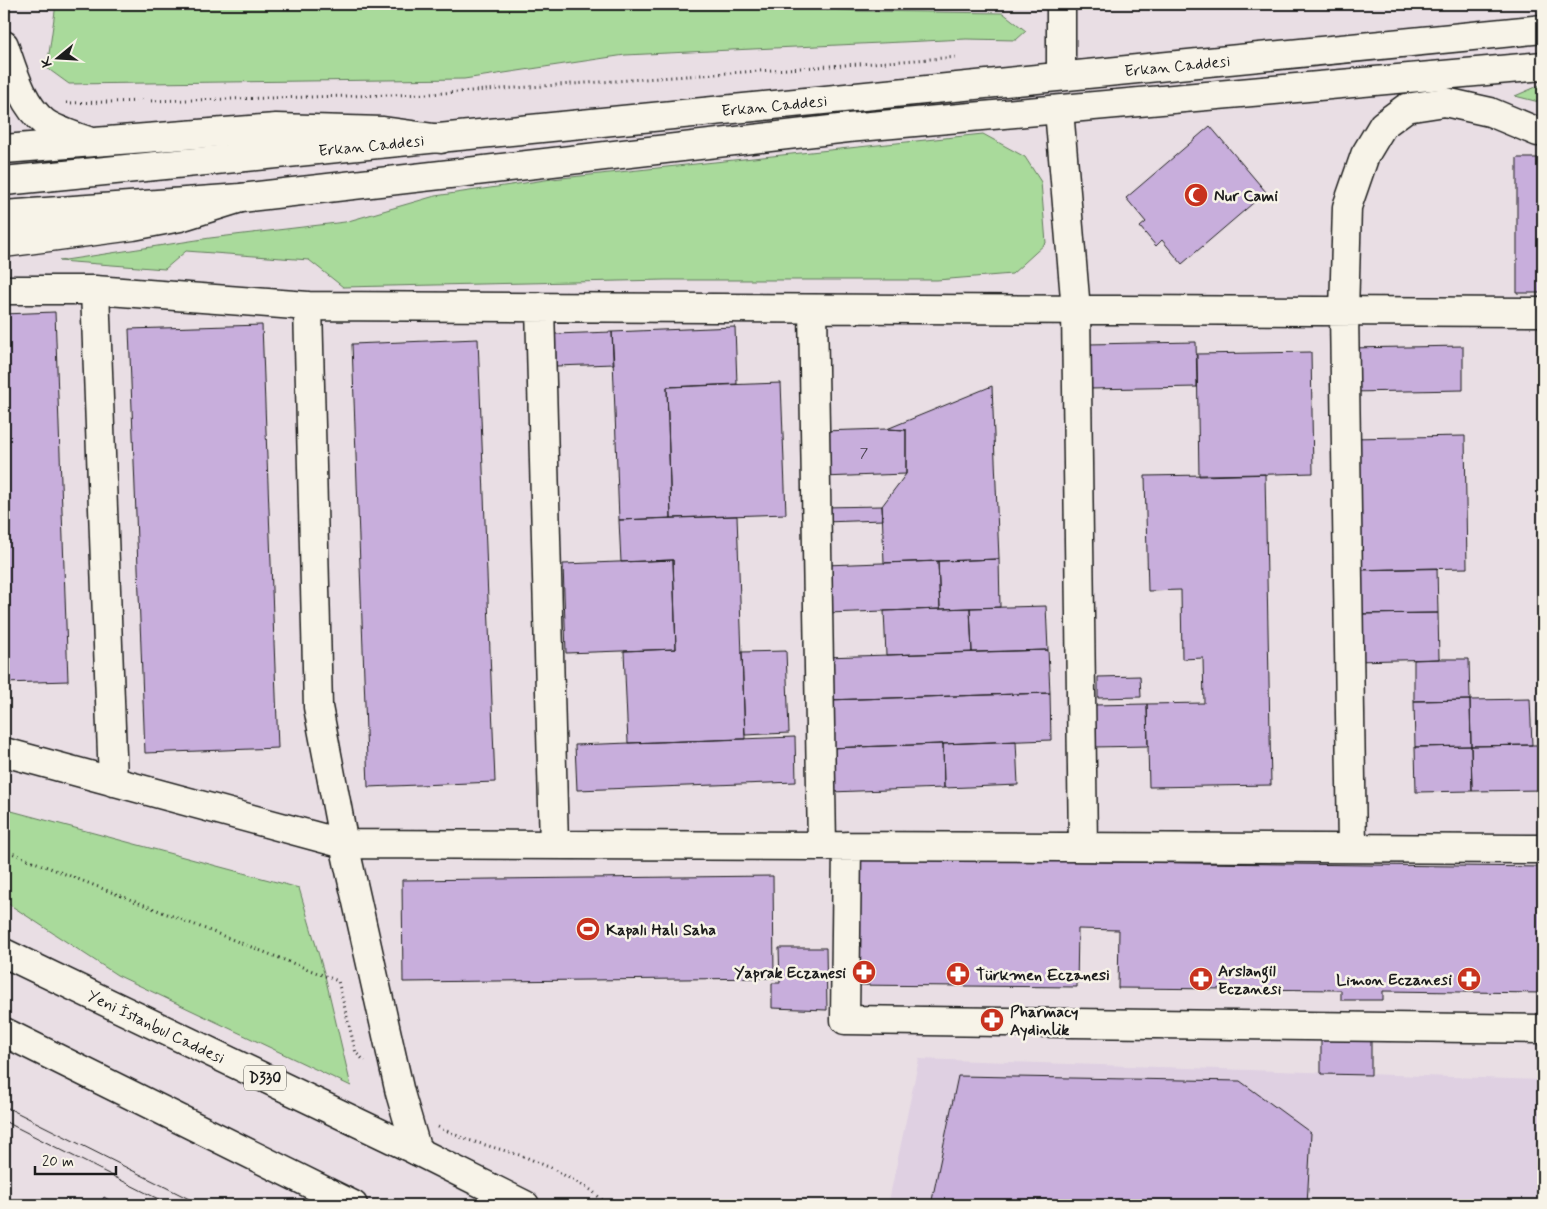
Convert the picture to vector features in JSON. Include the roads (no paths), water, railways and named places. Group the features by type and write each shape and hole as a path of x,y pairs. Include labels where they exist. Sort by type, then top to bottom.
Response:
{"main road":[{"path":"1061,4 1061,75"},
{"name":"Erkan Caddesi","path":"4,181 441,139 1061,75 1543,29"},
{"path":"4,45 18,83 33,110 46,123 88,141"},
{"name":"Erkan Caddesi","path":"4,215 241,198 848,128 1543,66"},
{"path":"1352,848 1344,312 1347,207 1365,155 1382,125 1406,108 1445,102 1490,112 1543,132"},
{"path":"1059,110 1076,310 1083,847"},
{"path":"4,149 88,141 276,128 383,131 441,139"},
{"path":"4,243 180,218 241,198"},
{"path":"4,290 95,290 308,306 1543,312"},
{"path":"95,290 113,782"},
{"path":"308,306 318,707 344,844 400,1094 417,1151"},
{"path":"540,307 554,845"},
{"path":"813,309 834,846 845,1020 1543,1029"},
{"path":"4,752 344,844 1543,849"},
{"name":"Yeni İstanbul Caddesi","path":"4,952 525,1205"},
{"path":"4,1032 353,1205"}],"tram line":[{"path":"4,1106 201,1205"},
{"path":"4,1121 170,1205"}],"place":[{"name":"Nur Cami","path":"1196,195"},
{"name":"Kapalı Halı Saha","path":"588,929"},
{"name":"Yaprak Eczanesi","path":"864,972"},
{"name":"Türkmen Eczanesi","path":"958,974"},
{"name":"Arslangil Eczanesi","path":"1201,979"},
{"name":"Limon Eczanesi","path":"1469,979"},
{"name":"Pharmacy Aydinlik","path":"992,1020"}]}
